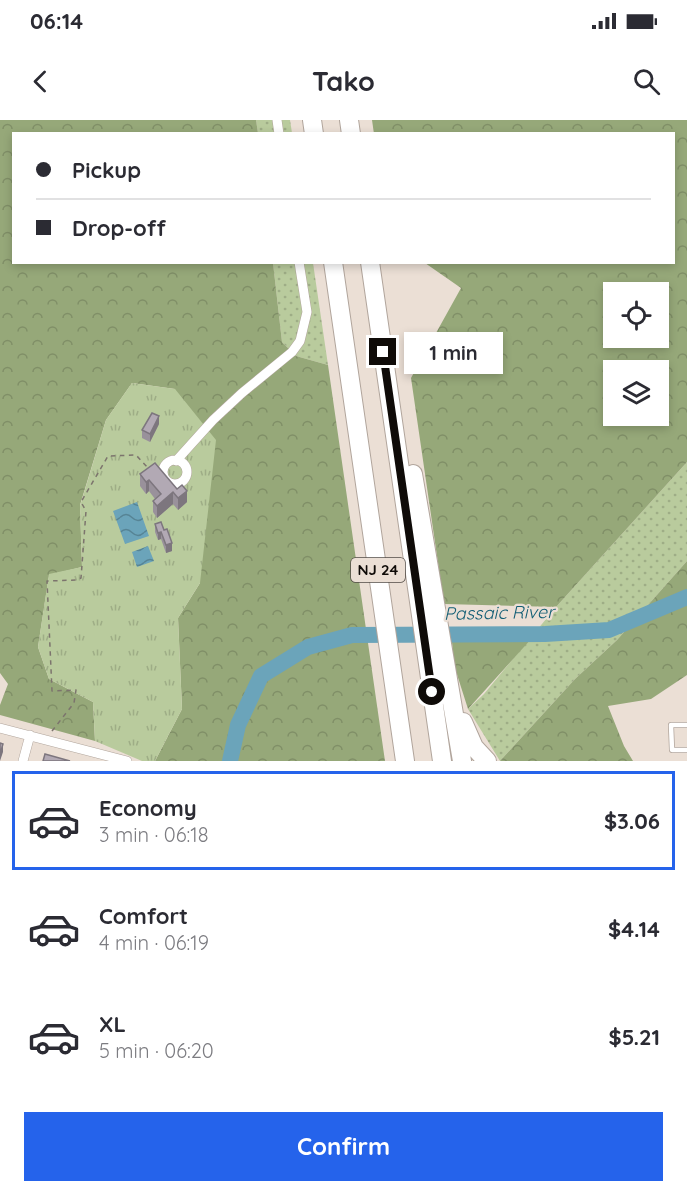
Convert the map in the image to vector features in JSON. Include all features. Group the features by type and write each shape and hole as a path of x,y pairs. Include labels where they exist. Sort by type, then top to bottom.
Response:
{"highway":[{"name":"NJ 24","path":"333,264 405,761"},
{"name":"NJ 24","path":"370,264 390,404 434,647 442,761"},
{"path":"434,647 470,740 487,761"},
{"path":"452,695 462,761"}],"street":[{"path":"176,461 213,420 292,352 300,341 307,312 299,264"},
{"path":"0,728 127,761"},
{"path":"23,761 30,735"}],"lane":[{"path":"687,725 671,725 672,750 687,750"}],"path":[{"path":"49,740 52,732 74,703 76,690 52,691 47,581 81,578 86,511 81,502 108,456 136,455 151,471"}],"green space":[{"path":"0,120 256,120 258,132 12,132 12,264 273,264 282,342 296,356 328,365 385,761 155,761 182,709 178,618 200,583 175,389 132,383 106,420 80,505 82,567 49,575 38,647 49,679 93,702 95,741 0,715 0,705 8,684 0,673"},
{"path":"256,120 290,120 292,132 258,132"},
{"path":"372,120 687,120 687,462 556,607 444,604 411,378 461,288 426,264 675,264 675,132 374,132"},
{"path":"273,264 313,264 328,365 296,356 282,342"},
{"path":"132,383 175,389 216,440 200,583 178,618 182,709 155,761 142,761 95,741 93,702 49,679 38,647 49,574 82,567 80,506 106,420"},
{"path":"687,462 687,561 617,640 575,679 500,761 468,709 484,694 556,607"},
{"path":"687,561 687,675 651,699 608,706 624,746 633,761 500,761 575,679 617,640"},
{"path":"532,638 468,709 454,665 452,642"}],"water":[{"path":"137,502 149,536 125,544 113,511"},
{"path":"148,546 154,561 137,567 132,552"}],"building":[{"path":"152,413 159,416 150,434 142,430"},
{"path":"155,463 177,489 182,485 187,491 178,498 173,492 157,506 153,501 161,494 149,480 146,482 140,474"},
{"path":"161,522 164,530 167,529 172,543 166,545 161,532 158,533 155,524"},
{"path":"45,754 70,761 43,761"}],"waterway":[{"name":"Passaic River","path":"230,761 238,725 261,676 308,647 352,635 545,634 609,630 687,597"}],"route":[{"path":"383,352 432,692"}]}
